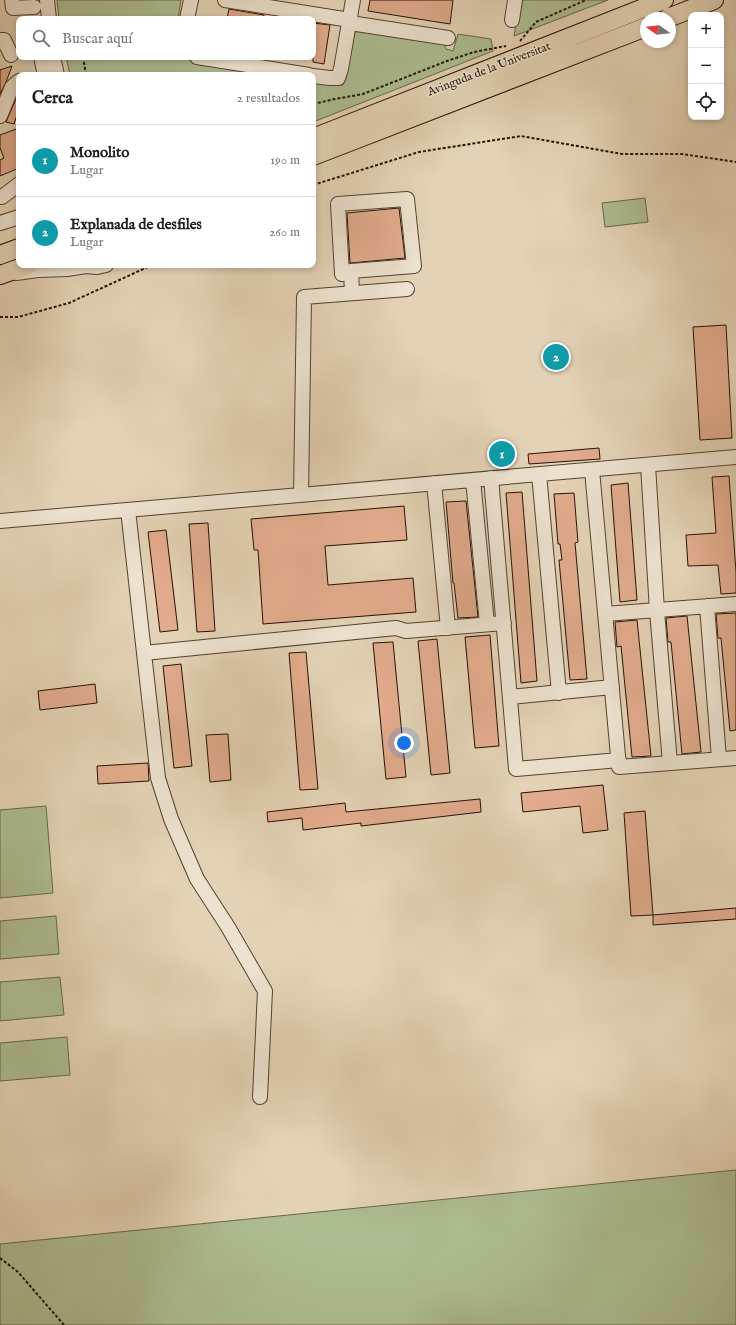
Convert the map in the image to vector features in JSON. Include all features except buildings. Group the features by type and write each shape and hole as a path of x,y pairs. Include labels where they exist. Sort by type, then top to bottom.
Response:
{"main road":[{"name":"Avinguda de la Universitat","path":"316,137 664,0"},
{"path":"676,15 714,0"},
{"name":"Avinguda de la Universitat","path":"316,155 640,29"},
{"path":"0,255 16,248"},
{"path":"1,275 20,268"}],"street":[{"path":"47,0 49,16"},
{"path":"188,16 191,0"},
{"path":"225,0 448,38"},
{"path":"316,76 338,78 341,69 353,0"},
{"path":"512,20 515,0"},
{"path":"12,4 34,9"},
{"path":"2,40 10,55"},
{"path":"46,72 49,60"},
{"path":"51,60 56,72"},
{"path":"216,60 290,72"},
{"path":"0,116 12,87 16,84"},
{"path":"0,197 16,186"},
{"path":"407,199 414,266 351,271 342,274 338,204 407,199"},
{"path":"0,223 16,218"},
{"path":"1,275 38,270 73,268"},
{"path":"351,271 352,293"},
{"path":"301,494 304,297 407,289"},
{"path":"0,521 736,457"},
{"path":"648,465 657,611 670,763"},
{"path":"592,470 619,766 736,758"},
{"path":"539,474 559,693"},
{"path":"491,478 516,769 619,760"},
{"path":"473,480 487,624"},
{"path":"434,483 448,628"},
{"path":"128,510 158,778 171,819 197,879 228,927 265,991 260,1097"},
{"path":"605,614 736,604"},
{"path":"707,606 719,759"},
{"path":"144,653 396,628 406,631 504,623"},
{"path":"510,697 612,687"}],"path":[{"path":"513,43 520,41 536,22 586,0"},
{"path":"316,103 335,98 363,94 447,61 474,52 507,46"},
{"path":"84,60 86,72"},
{"path":"316,183 419,152 521,136 622,154 682,154 736,162"},
{"path":"0,317 18,317 69,303 145,268"},
{"path":"0,1258 18,1272 64,1325"}],"green space":[{"path":"57,0 181,0 178,16 59,16"},
{"path":"520,0 608,0 514,36"},
{"path":"364,28 443,42 446,49 453,51 458,34 491,39 493,51 316,121 316,81 343,85 346,79 355,31"},
{"path":"67,60 190,60 260,72 69,72"},
{"path":"645,198 648,222 605,227 602,203"},
{"path":"46,806 53,893 0,898 0,810"},
{"path":"56,916 59,954 0,959 0,921"},
{"path":"60,977 64,1015 0,1021 0,982"},
{"path":"67,1037 70,1075 0,1081 0,1043"},
{"path":"736,1170 736,1325 0,1325 0,1244"}],"place":[{"name":"Explanada de desfiles","path":"556,357"},
{"name":"Monolito","path":"502,454"}]}
